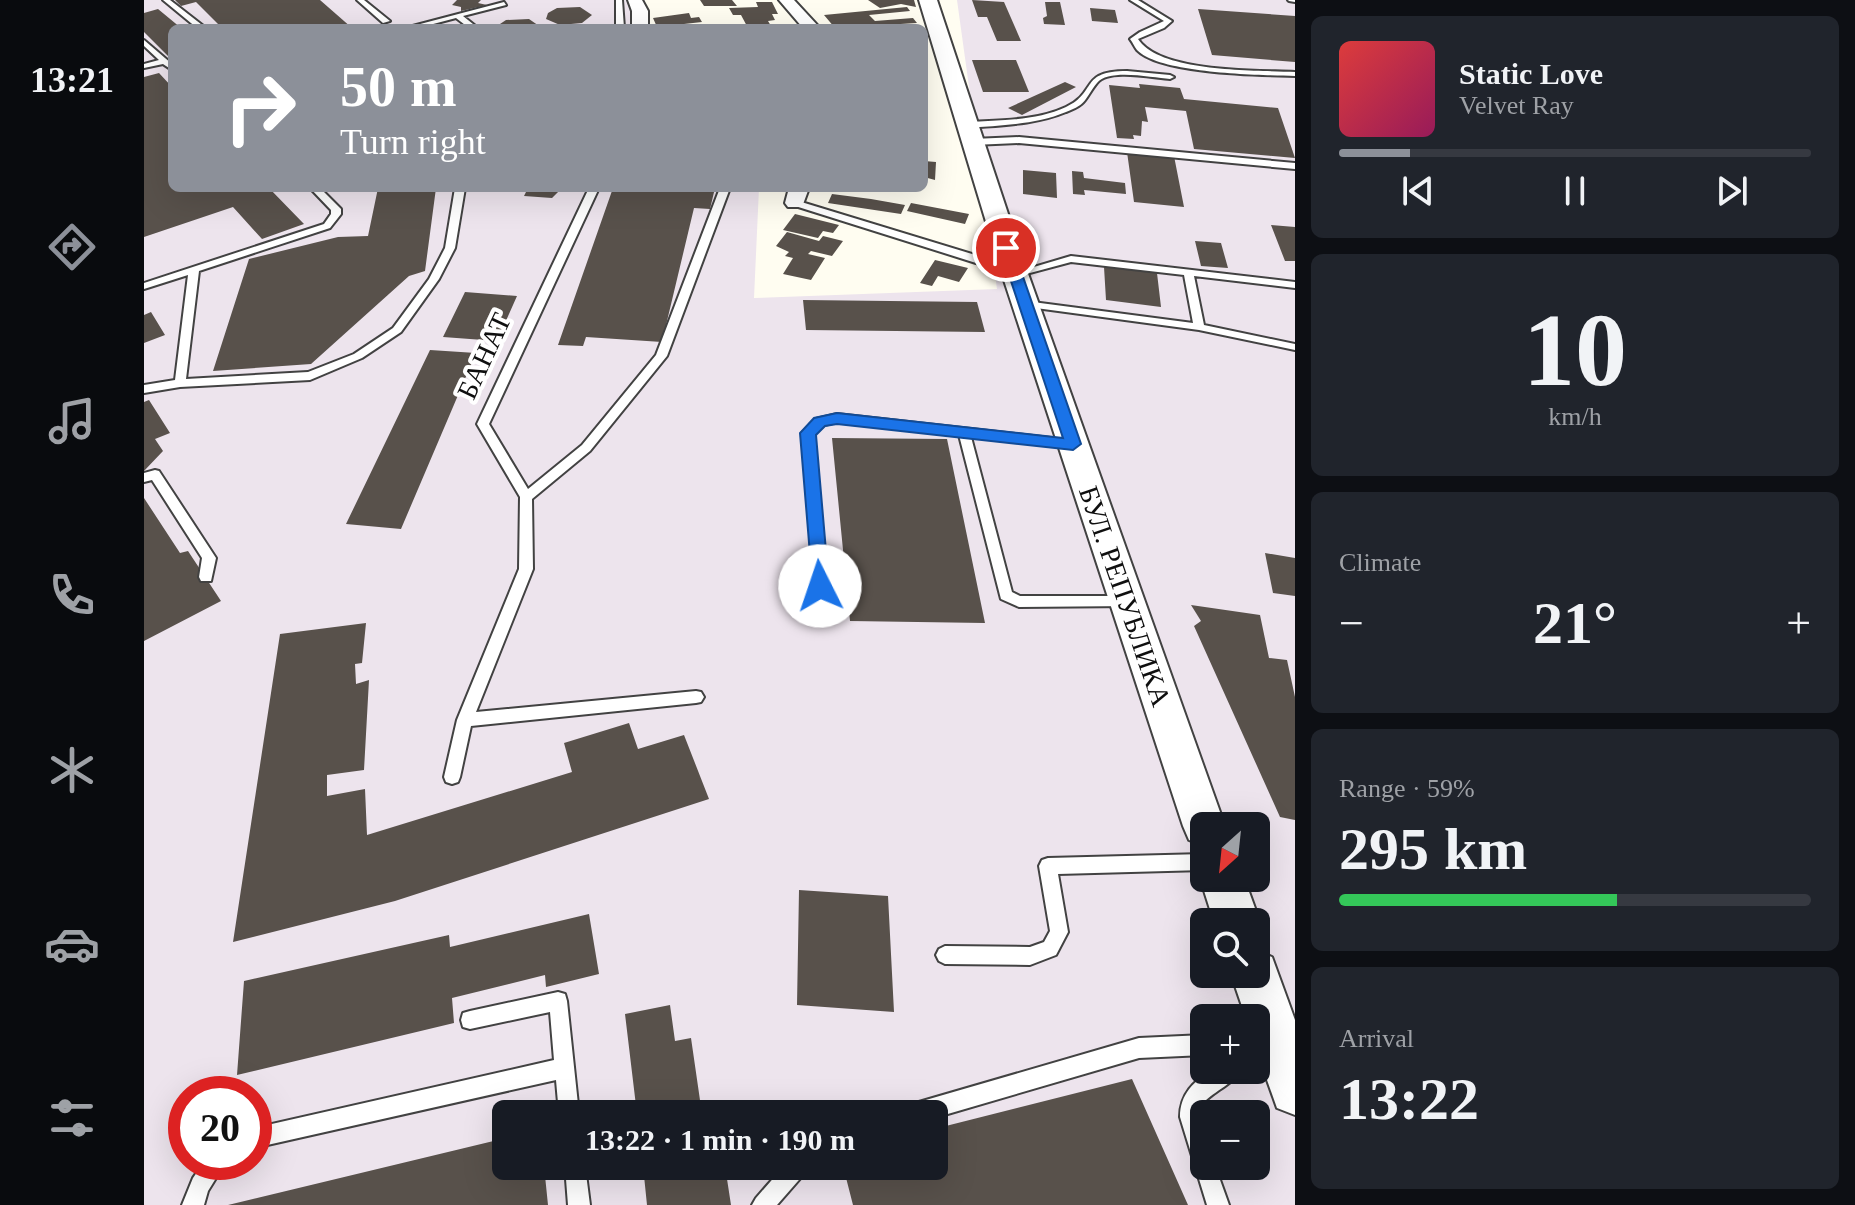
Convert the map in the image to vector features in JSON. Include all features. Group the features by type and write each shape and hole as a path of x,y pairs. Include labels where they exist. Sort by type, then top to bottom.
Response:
{"street":[{"path":"635,0 640,11 640,24"},
{"path":"786,0 808,24"},
{"name":"БУЛ. РЕПУБЛИКА","path":"928,0 1025,304 1199,812"},
{"path":"1270,1056 1295,1090"}],"lane":[{"path":"166,0 197,24"},
{"path":"360,0 386,21"},
{"path":"619,0 620,24"},
{"path":"1133,0 1168,21 1164,26 1140,33 1134,39 1138,49 1148,56 1175,64 1295,74"},
{"path":"425,24 504,4"},
{"path":"458,16 469,24"},
{"path":"144,42 168,64"},
{"path":"144,66 164,61"},
{"path":"970,134 1061,110 1083,99 1094,80 1104,74 1170,77"},
{"path":"970,134 1295,166"},
{"path":"144,286 327,226 333,220 336,209 319,192"},
{"path":"144,389 180,383 310,376 358,356 397,330 434,279 450,248 459,192"},
{"name":"БАНАТ","path":"526,497 483,424 592,192"},
{"path":"452,777 465,720 526,569 526,497 586,448 661,356 723,192"},
{"path":"797,196 1014,271 1071,259 1295,285"},
{"path":"180,383 194,270"},
{"path":"1188,272 1199,327"},
{"path":"1025,304 1199,327 1295,347"},
{"path":"820,586 808,433 820,422 837,418 1073,444"},
{"path":"964,432 1006,595 1019,601 1128,602"},
{"path":"144,478 155,474 209,558 206,577"},
{"path":"465,720 696,697"},
{"path":"945,955 1030,956 1050,949 1059,932 1048,866 1190,862"},
{"path":"470,1020 558,1001 567,1100"},
{"path":"948,1104 1139,1048 1190,1046"},
{"path":"272,1134 564,1068"},
{"path":"1192,1100 1198,1090 1208,1084"},
{"path":"193,1205 203,1180"},
{"path":"576,1180 579,1205"},
{"path":"763,1205 785,1180"},
{"path":"1210,1180 1218,1205"}],"shaded area":[{"path":"144,0 645,0 646,24 168,24 168,192 759,192 754,298 997,289 957,0 1295,0 1295,1205 144,1205"}],"building":[{"path":"175,0 320,0 347,24 218,24 196,2 181,6"},
{"path":"457,0 481,0 478,3 487,5 461,11 461,7 452,5"},
{"path":"700,0 732,0 737,6 704,6"},
{"path":"868,0 914,0 916,7 901,4 880,8"},
{"path":"972,0 1004,2 1021,41 997,41 987,17 978,17"},
{"path":"756,2 772,2 778,14 772,14 775,20 768,21 770,24 746,24 741,15 733,15 729,8 758,7"},
{"path":"1045,2 1060,2 1065,25 1044,24 1043,18 1047,16"},
{"path":"580,7 592,15 582,23 558,24 546,19 548,13 557,8"},
{"path":"907,7 910,11 869,15 875,21 913,18 917,23 832,24 824,15"},
{"path":"1090,8 1115,10 1118,23 1092,21"},
{"path":"158,9 176,24 168,24 168,56 144,32 144,13"},
{"path":"1198,9 1295,16 1295,62 1212,55"},
{"path":"689,13 691,18 699,17 702,22 656,24 653,18"},
{"path":"529,19 536,24 500,24 506,20"},
{"path":"972,60 1016,60 1029,92 983,92"},
{"path":"159,73 168,83 168,192 273,192 304,224 262,239 233,207 144,237 144,77"},
{"path":"1065,82 1076,87 1022,115 1008,108"},
{"path":"1139,84 1180,88 1184,99 1278,108 1295,158 1194,149 1186,111 1145,107 1148,122 1142,121 1141,136 1133,135 1134,139 1117,138 1109,85 1140,88"},
{"path":"1127,152 1174,156 1184,207 1134,202"},
{"path":"928,161 936,162 935,180 928,178"},
{"path":"1023,170 1056,173 1057,198 1023,194"},
{"path":"1072,171 1083,172 1084,178 1125,183 1126,194 1084,190 1085,195 1073,194"},
{"path":"377,192 435,192 425,271 409,276 311,364 213,371 249,259 338,237 368,236"},
{"path":"526,192 558,192 552,198 524,196"},
{"path":"612,192 714,192 710,209 694,208 662,342 586,337 583,346 558,345"},
{"path":"832,194 905,205 901,214 828,203"},
{"path":"911,203 969,214 965,224 907,211"},
{"path":"795,214 839,225 833,233 823,231 818,238 783,230"},
{"path":"1271,225 1295,227 1295,261 1285,261"},
{"path":"787,232 819,241 823,236 843,241 832,256 811,251 808,254 825,258 811,280 783,274 793,258 785,256 789,252 776,246"},
{"path":"1195,241 1221,243 1228,268 1201,266"},
{"path":"935,260 968,268 959,282 938,276 932,286 920,283"},
{"path":"1104,267 1157,273 1161,307 1106,300"},
{"path":"465,292 517,296 497,341 443,337"},
{"path":"803,300 977,302 985,332 806,330"},
{"path":"151,312 165,335 144,343 144,315"},
{"path":"430,350 476,353 401,529 346,524"},
{"path":"149,400 170,433 155,439 163,451 144,471 144,402"},
{"path":"832,438 947,439 985,623 850,621"},
{"path":"144,498 180,553 188,551 221,601 144,641"},
{"path":"1265,553 1295,558 1295,596 1273,593"},
{"path":"1191,605 1260,615 1269,658 1287,660 1295,697 1295,820 1280,817 1194,626 1201,621"},
{"path":"366,623 362,663 355,664 356,684 369,680 364,770 327,775 327,796 365,789 367,835 572,772 564,743 629,723 638,749 684,735 709,799 395,901 233,942 280,634"},
{"path":"799,890 888,896 894,1012 797,1005"},
{"path":"589,914 599,974 546,987 545,975 452,998 454,1023 237,1075 244,981 449,935 450,947"},
{"path":"670,1005 675,1041 691,1038 700,1100 635,1100 625,1014"},
{"path":"1132,1079 1188,1205 853,1205 847,1180 948,1180 948,1125"},
{"path":"492,1141 492,1180 545,1180 548,1205 228,1205"},
{"path":"644,1180 727,1180 731,1205 647,1205"}],"route":[{"path":"820,586 808,433 820,422 837,418 1073,444 1006,248"}]}
